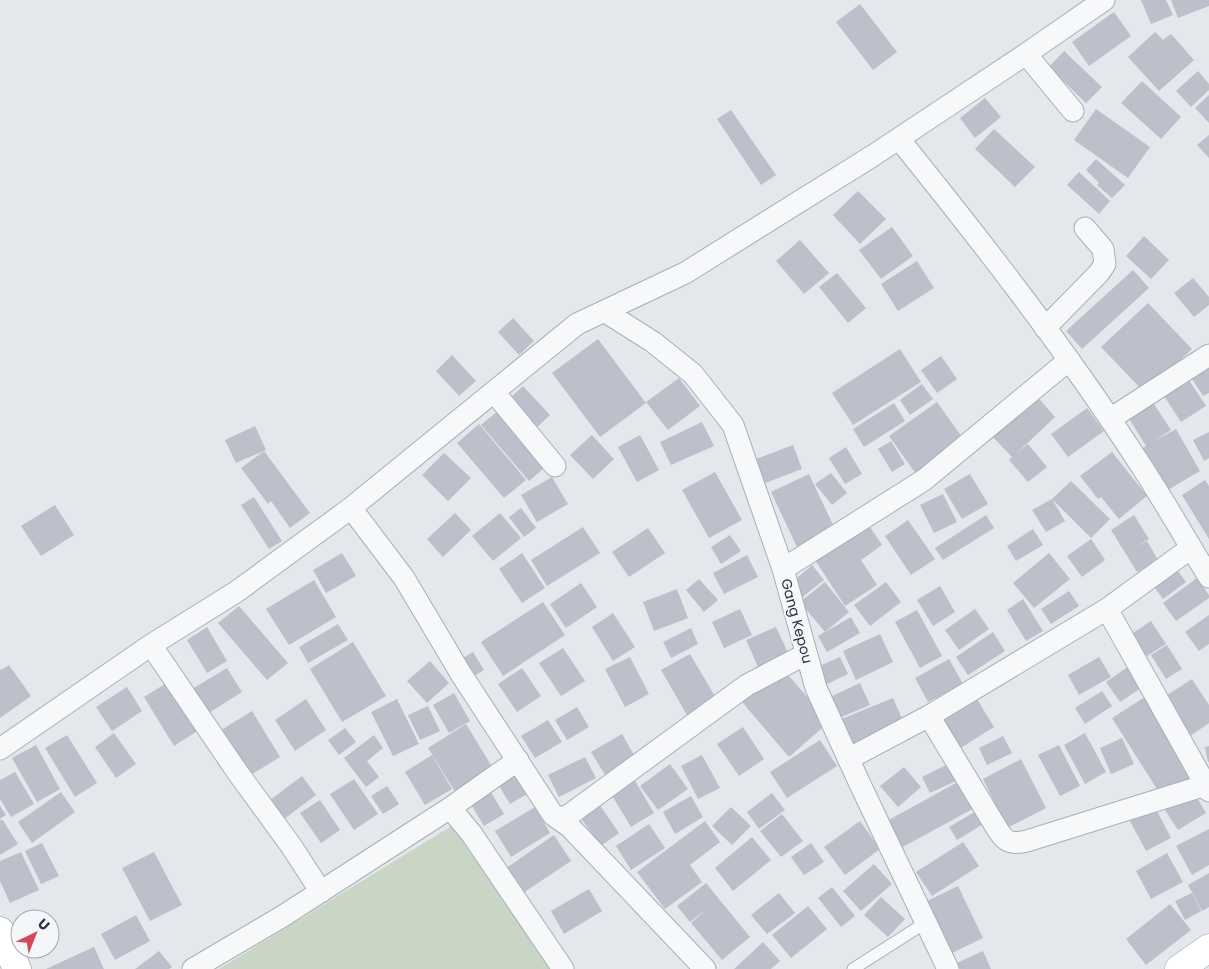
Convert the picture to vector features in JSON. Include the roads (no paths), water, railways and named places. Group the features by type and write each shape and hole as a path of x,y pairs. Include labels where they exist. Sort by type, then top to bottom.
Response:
{"main road":[{"path":"0,931 17,969"},
{"path":"1179,969 1209,948"}],"street":[{"path":"0,749 151,645 236,592 351,508 577,324 686,273 899,139 1104,0"},
{"path":"1026,54 1073,111"},
{"path":"899,139 976,235 1069,360 1136,458 1209,578"},
{"path":"1045,328 1099,274 1105,264 1103,249 1085,228"},
{"name":"Gang Kepou","path":"604,311 653,342 693,374 733,425 783,568 816,688 948,969"},
{"path":"1110,419 1209,356"},
{"path":"783,568 924,480 1069,360"},
{"path":"494,392 555,466"},
{"path":"351,508 404,578 461,674 553,815 570,827 705,969"},
{"path":"848,759 929,716 1107,609 1191,548"},
{"path":"929,716 996,827 1008,842 1028,841 1208,788 1107,609"},
{"path":"151,645 238,773 292,847 320,892"},
{"path":"553,815 562,818 569,815 747,685 806,654"},
{"path":"193,969 320,892 450,808 518,760"},
{"path":"450,808 471,833 562,969"}],"lane":[{"path":"853,969 925,922"}]}
